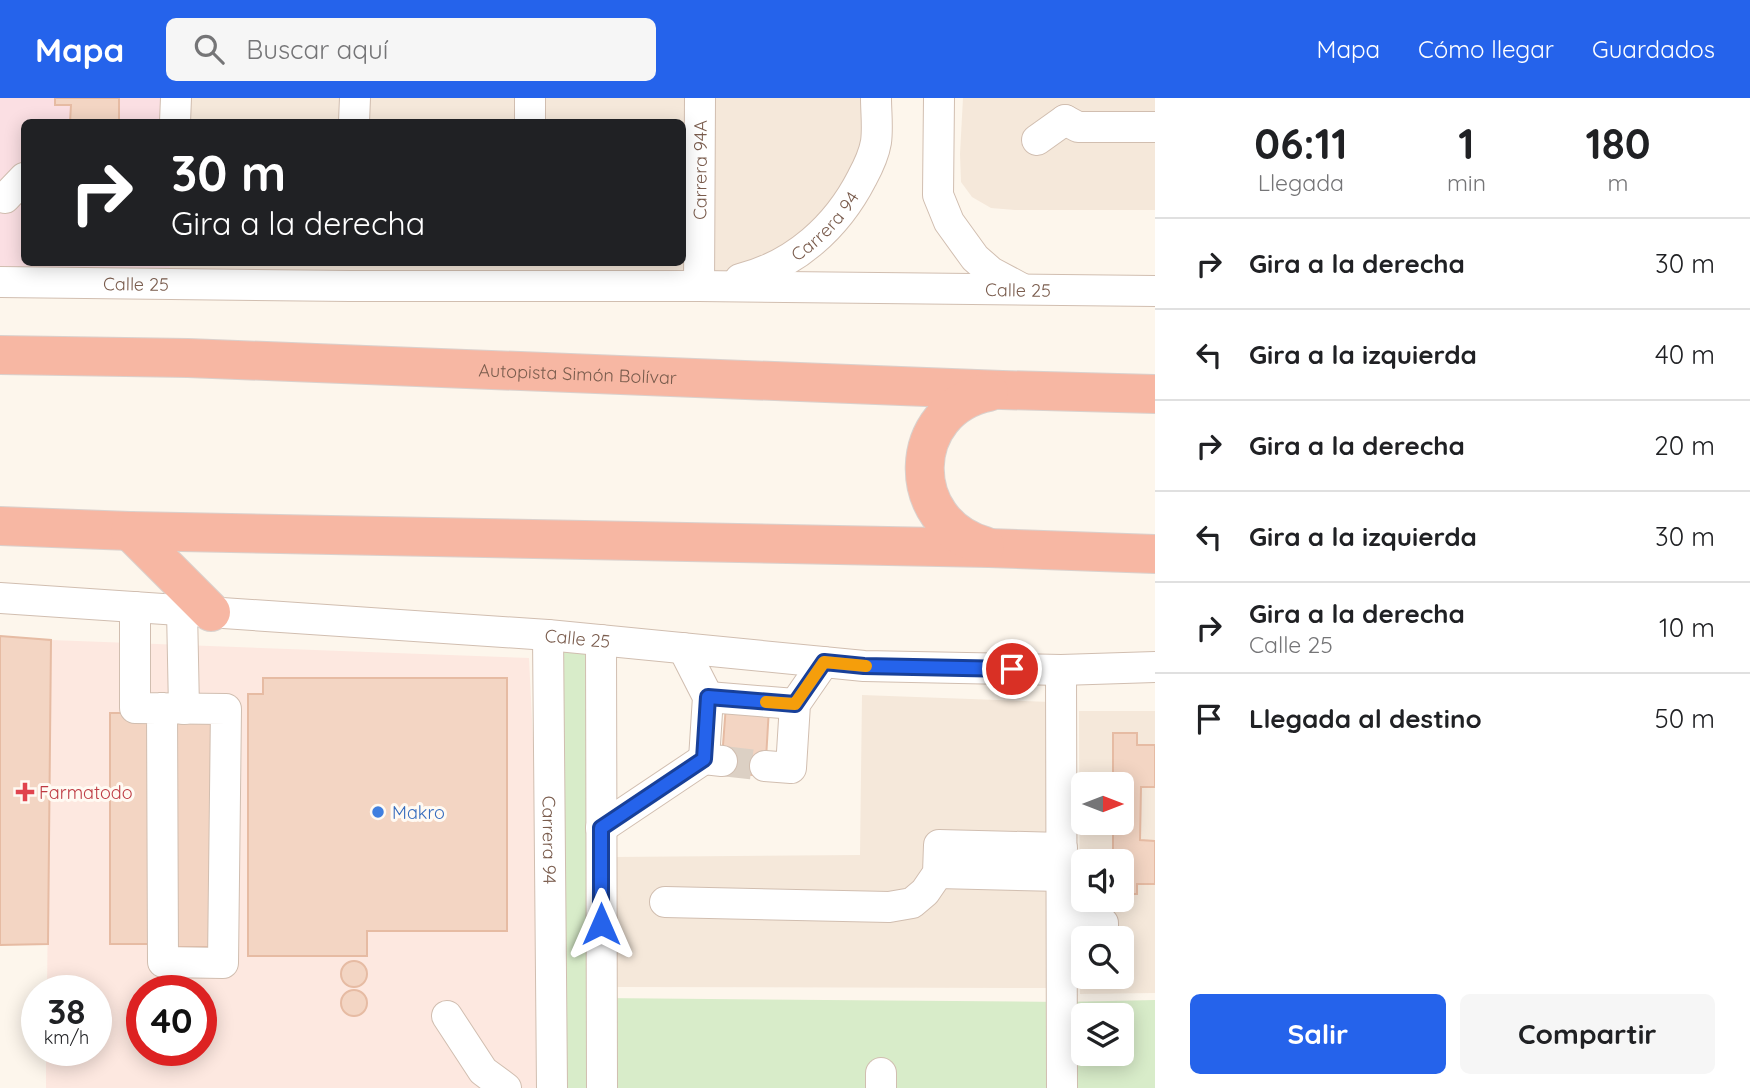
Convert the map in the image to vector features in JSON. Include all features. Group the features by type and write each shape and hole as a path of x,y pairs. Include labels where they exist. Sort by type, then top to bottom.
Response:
{"highway":[{"name":"Autopista Simón Bolívar","path":"0,355 396,365 1155,394"},
{"path":"989,548 965,539 936,512 925,484 924,468 930,439 947,413 972,397 1002,390"},
{"path":"0,527 989,548 1155,554"},
{"path":"130,531 196,611"}],"street":[{"path":"175,119 176,98"},
{"path":"354,119 355,98"},
{"path":"530,98 530,119"},
{"name":"Carrera 94A","path":"699,286 700,98"},
{"name":"Carrera 94","path":"699,286 734,281 776,266 804,248 834,221 853,195 867,169 876,142 876,98"},
{"path":"939,98 938,195 949,222 975,258 991,272 1025,289"},
{"path":"1037,140 1066,109 1078,127 1155,127"},
{"name":"Calle 25","path":"0,282 169,273 530,275 699,286 1155,291"},
{"name":"Calle 25","path":"0,598 548,635 864,666 1061,670 1155,667"},
{"path":"135,607 135,708 173,708 226,709 223,963 163,962 173,708 196,611"},
{"name":"Carrera 94","path":"548,635 552,1088"},
{"path":"601,640 602,1088"},
{"path":"601,828 713,760 708,697 683,648"},
{"path":"765,765 791,768 795,704 824,662"},
{"path":"1061,670 1062,862 1081,926"},
{"path":"708,697 795,704"},
{"path":"665,902 889,907 912,903 925,892 938,873 1062,862"},
{"path":"1062,1088 1076,989"},
{"path":"447,1016 483,1071 506,1088"}],"shaded area":[{"path":"0,98 176,98 175,119 21,119 21,266 170,266 169,283 0,282"},
{"path":"176,98 876,98 854,195 753,276 169,283 170,266 686,266 686,119 175,119"},
{"path":"963,98 1155,98 1155,210 1015,210 991,208 972,197 961,182"},
{"path":"51,640 529,658 550,1088 46,1088 46,1066 112,1066 112,975 47,975"},
{"path":"862,695 1051,702 1049,988 614,987 614,857 860,855"},
{"path":"1079,711 1155,711 1155,993 1080,994 1080,989 1134,989 1134,926 1080,926 1080,912 1134,912 1134,849 1079,849 1079,835 1134,835 1134,772 1079,772"}],"green space":[{"path":"548,635 601,640 601,998 1062,1002 1155,1000 1155,1088 552,1088"}],"building":[{"path":"55,98 119,98 119,119 70,119 71,105 55,105"},
{"name":"Farmatodo","path":"0,636 51,640 48,944 0,945"},
{"name":"Makro","path":"263,678 507,678 507,931 367,931 367,956 248,956 248,694 263,694"},
{"path":"726,705 769,708 765,776 721,772"},
{"path":"110,713 152,713 152,944 110,944"},
{"path":"172,716 211,716 210,947 172,947"},
{"path":"1113,733 1137,733 1137,745 1155,745 1155,787 1141,787 1140,840 1155,841 1155,884 1137,884 1137,894 1134,894 1134,849 1113,849 1113,835 1134,835 1134,772 1113,772"},
{"path":"354,961 363,965 367,974 363,983 354,987 345,983 341,974 345,965"},
{"path":"354,990 363,994 367,1003 363,1012 354,1016 345,1012 341,1003 345,994"}],"tunnel":[{"path":"722,761 765,766"}],"slow traffic":[{"path":"766,702 795,704 824,662 866,666"}],"place":[{"name":"Farmatodo","path":"25,792"},
{"name":"Makro","path":"378,812"}],"route":[{"path":"601,924 601,828 704,759 708,697 795,704 824,662 864,666 1012,669"}]}
